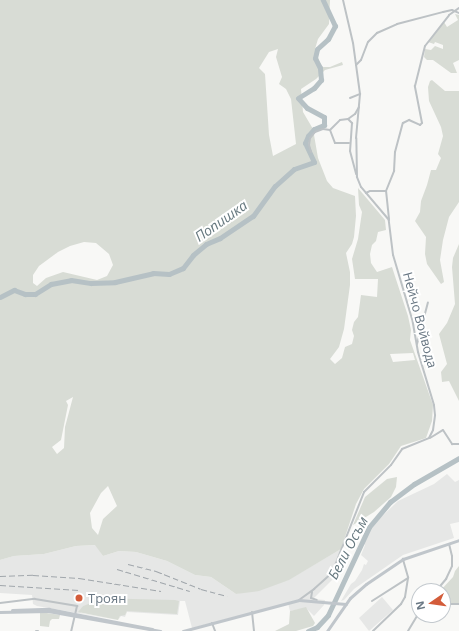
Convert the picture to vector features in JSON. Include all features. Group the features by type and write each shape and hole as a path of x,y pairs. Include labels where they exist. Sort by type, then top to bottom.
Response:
{"street":[{"path":"343,0 356,65 360,94 356,138 357,177"},
{"path":"366,193 373,190 386,191 394,171 395,152 403,122 409,120 420,125 422,123 414,86 425,46 449,15 459,8"},
{"path":"356,65 373,34 397,24 450,10 459,12"},
{"path":"350,98 360,94"},
{"path":"330,130 337,122 348,119 355,114 359,106"},
{"path":"348,119 352,123 349,142 359,183 389,220"},
{"path":"311,152 309,145 311,135 322,129 330,130"},
{"path":"330,130 335,143 349,142"},
{"name":"Нейчо Войвода","path":"386,191 394,255 412,319 416,345 434,405 435,422 429,438"},
{"path":"416,345 428,302"},
{"path":"299,600 327,579 335,567 364,492 391,465 402,449 429,438 443,430 452,444 459,444"},
{"path":"328,631 346,604 361,588 403,559 459,540"},
{"path":"443,583 452,566 452,556 449,543"},
{"path":"373,631 401,604 407,589 408,578 403,559"},
{"path":"372,602 408,578"},
{"path":"313,590 310,595 312,598 324,602"},
{"path":"0,603 35,599 77,606 71,631"},
{"path":"182,631 299,600 346,604"},
{"path":"0,612 17,609 49,608 148,627 159,631"},
{"path":"252,612 254,631"},
{"path":"212,622 215,631"}],"shaded area":[{"path":"0,0 330,0 329,24 318,39 315,49 323,67 330,67 342,62 343,65 325,70 316,79 301,89 303,112 313,129 318,158 327,181 333,188 355,196 356,216 354,237 352,244 346,253 350,272 350,285 344,329 339,347 330,359 335,364 342,358 345,347 352,344 354,336 352,330 354,322 358,317 361,295 377,297 378,279 355,279 352,259 358,239 362,212 359,205 358,188 385,220 386,230 378,232 376,241 372,245 370,254 371,263 377,272 392,267 408,316 411,330 410,340 433,405 432,421 426,438 401,446 389,464 364,489 356,504 341,549 289,580 259,591 236,594 211,577 195,575 167,561 136,552 119,551 103,556 95,545 76,546 44,554 14,556 0,560","holes":["278,49 276,57 282,77 279,84 286,89 291,99 296,144 273,156 269,135 265,74 259,68 269,52","84,242 96,243 109,254 113,265 107,276 97,280 63,272 46,278 37,286 33,283 33,275 39,266 58,252 70,246","413,353 415,360 393,362 390,354","73,397 65,427 64,448 57,454 52,447 61,440 68,405 66,401","108,486 117,506 103,519 98,535 92,528 90,513 101,493"]},
{"path":"455,14 459,15 459,60 453,63 457,73 451,73 433,60 427,60 424,57 425,49 431,50 435,46 443,49 443,45 435,42 434,44 428,42 444,22 447,27 458,20"},
{"path":"432,80 445,91 459,91 459,202 449,217 443,240 440,260 444,282 441,284 427,264 425,254 426,237 415,221 420,212 421,201 431,170 436,170 441,158 438,154 443,136 441,127 429,101 428,87 430,81"},
{"path":"459,244 459,401 449,381 442,382 441,372 447,364 439,334 447,323 455,304 452,267 453,258"},
{"path":"447,474 455,482 459,480 459,522 450,524 454,538 403,555 354,589 344,600 341,601 351,584 355,581 362,570 364,564 366,565 368,561 361,555 365,545 362,542 372,526 398,501 434,484"},
{"path":"397,477 396,487 391,497 374,512 353,525 365,497 387,479"},
{"path":"96,545 103,556 119,551 136,552 167,561 195,575 211,577 236,594 288,580 341,549 334,578 313,599 325,600 324,605 314,616 306,608 290,611 288,603 192,628 185,601 180,601 178,615 127,612 125,617 121,616 118,620 37,606 33,604 32,595 0,593 0,560 14,556 44,554 76,546","holes":["91,598 126,599 127,611 120,616 118,620 81,613 83,606 90,605"]},
{"path":"459,566 459,603 451,603 451,583 447,583 453,577"},
{"path":"382,597 393,610 369,631 359,618"},
{"path":"91,598 179,601 177,614 127,611 125,615 120,616 118,620 78,612 83,606 91,603"},
{"path":"306,607 315,623 313,626 296,631 275,631 289,624 290,611"},
{"path":"40,612 60,615 59,619 52,619 49,627 40,626"}],"waterway":[{"name":"Попишка","path":"0,297 14,290 25,294 35,294 51,284 71,280 91,283 115,282 153,273 169,274 183,268 193,255 206,244 220,238 253,216 275,186 294,169 314,162 305,143 308,136 314,129 324,125 324,117 307,108 298,98 314,88 321,80 320,68 315,58 317,49 328,39 335,26 323,0"},
{"name":"Бели Осъм","path":"308,631 317,627 328,615 369,527 390,502 414,484 459,458"}],"railway":[{"path":"128,564 156,571 201,589 227,596"},
{"path":"117,569 190,591"},
{"path":"0,576 33,575 79,578 161,591"},
{"path":"0,585 79,590"}],"place":[{"name":"Троян","path":"79,598"}]}
